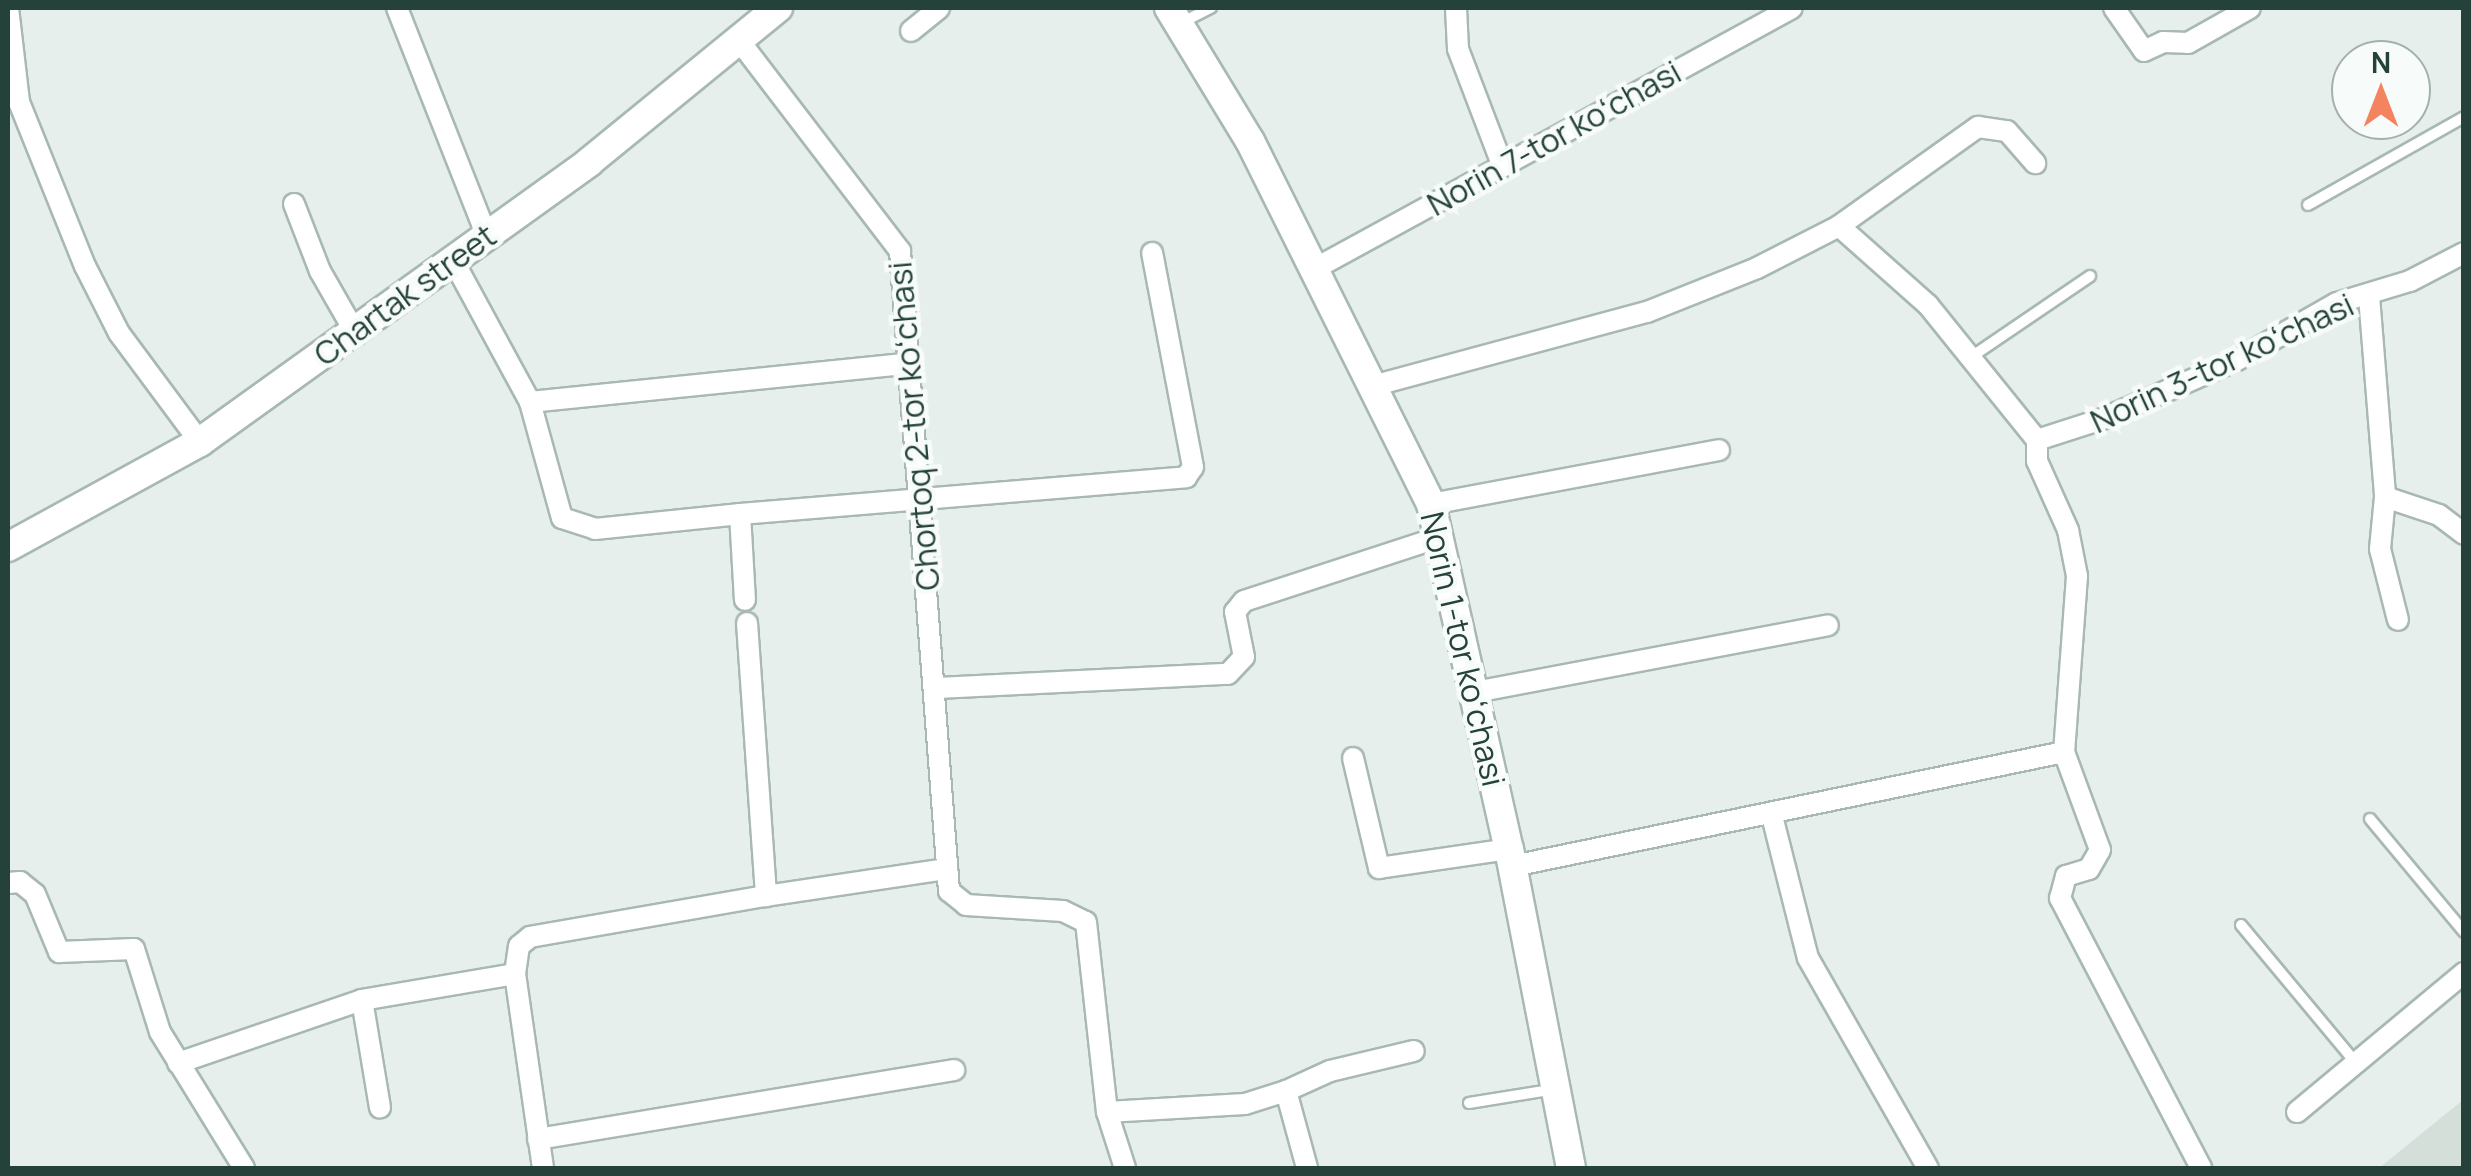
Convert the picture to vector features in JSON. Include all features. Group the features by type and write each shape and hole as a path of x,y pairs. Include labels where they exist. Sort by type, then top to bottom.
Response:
{"street":[{"path":"27,8 8,11 30,137 85,266 119,333 200,442"},
{"path":"397,8 487,238"},
{"name":"Chartak street","path":"8,546 200,442 487,238 778,8"},
{"path":"911,30 939,8"},
{"path":"1456,8 1458,49 1502,167"},
{"name":"Norin 7-tor koʻchasi","path":"1316,268 1792,8"},
{"path":"2114,8 2144,51 2163,42 2188,43 2250,8"},
{"name":"Norin 1-tor koʻchasi","path":"1173,16 1250,141 1376,385 1431,504 1511,857 1571,1168"},
{"name":"Chortoq 2-tor koʻchasi","path":"738,39 900,252 906,364 937,688 947,870"},
{"path":"1376,385 1648,312 1757,268 1840,226 1978,127 2007,131 2036,163"},
{"path":"294,204 320,271 355,332"},
{"path":"1840,226 1905,281 2037,440 2037,461 2068,530 2077,576 2064,752 2100,850 2089,870 2066,876 2064,912 2201,1168"},
{"path":"454,262 530,402 555,498 574,527 1186,476 1193,467 1152,253"},
{"name":"Norin 3-tor koʻchasi","path":"2037,440 2105,418 2236,360 2338,303 2369,296 2464,254"},
{"path":"2369,296 2385,497 2380,549 2398,620"},
{"path":"530,402 906,364"},
{"path":"1431,504 1718,450"},
{"path":"2385,497 2439,516 2464,534"},
{"path":"740,514 745,600"},
{"path":"937,688 1228,674 1244,657 1235,612 1244,601 1440,537"},
{"path":"747,623 766,896"},
{"path":"1475,692 1828,625"},
{"path":"1352,758 1379,868 1511,857 1772,816 2064,752"},
{"path":"1772,816 1808,958 1928,1168"},
{"path":"543,1168 515,974 520,946 530,937 766,896 947,870 949,891 966,905 1063,911 1086,922 1107,1112 1126,1168"},
{"path":"8,883 20,882 35,894 59,952 134,949 160,1032 244,1168"},
{"path":"2297,1112 2464,973"},
{"path":"178,1063 362,1000 515,974"},
{"path":"362,1000 380,1107"},
{"path":"1107,1112 1245,1104 1330,1071 1414,1051"},
{"path":"538,1139 954,1070"},
{"path":"1286,1091 1308,1168"}],"lane":[{"path":"1173,16 1211,8"},
{"path":"2308,205 2464,117"},
{"path":"1969,358 2090,276"},
{"path":"2370,819 2464,932"},
{"path":"2240,925 2355,1062"},
{"path":"1469,1103 1556,1089"}],"shaded area":[{"path":"2463,1100 2463,1168 2379,1168"}]}
